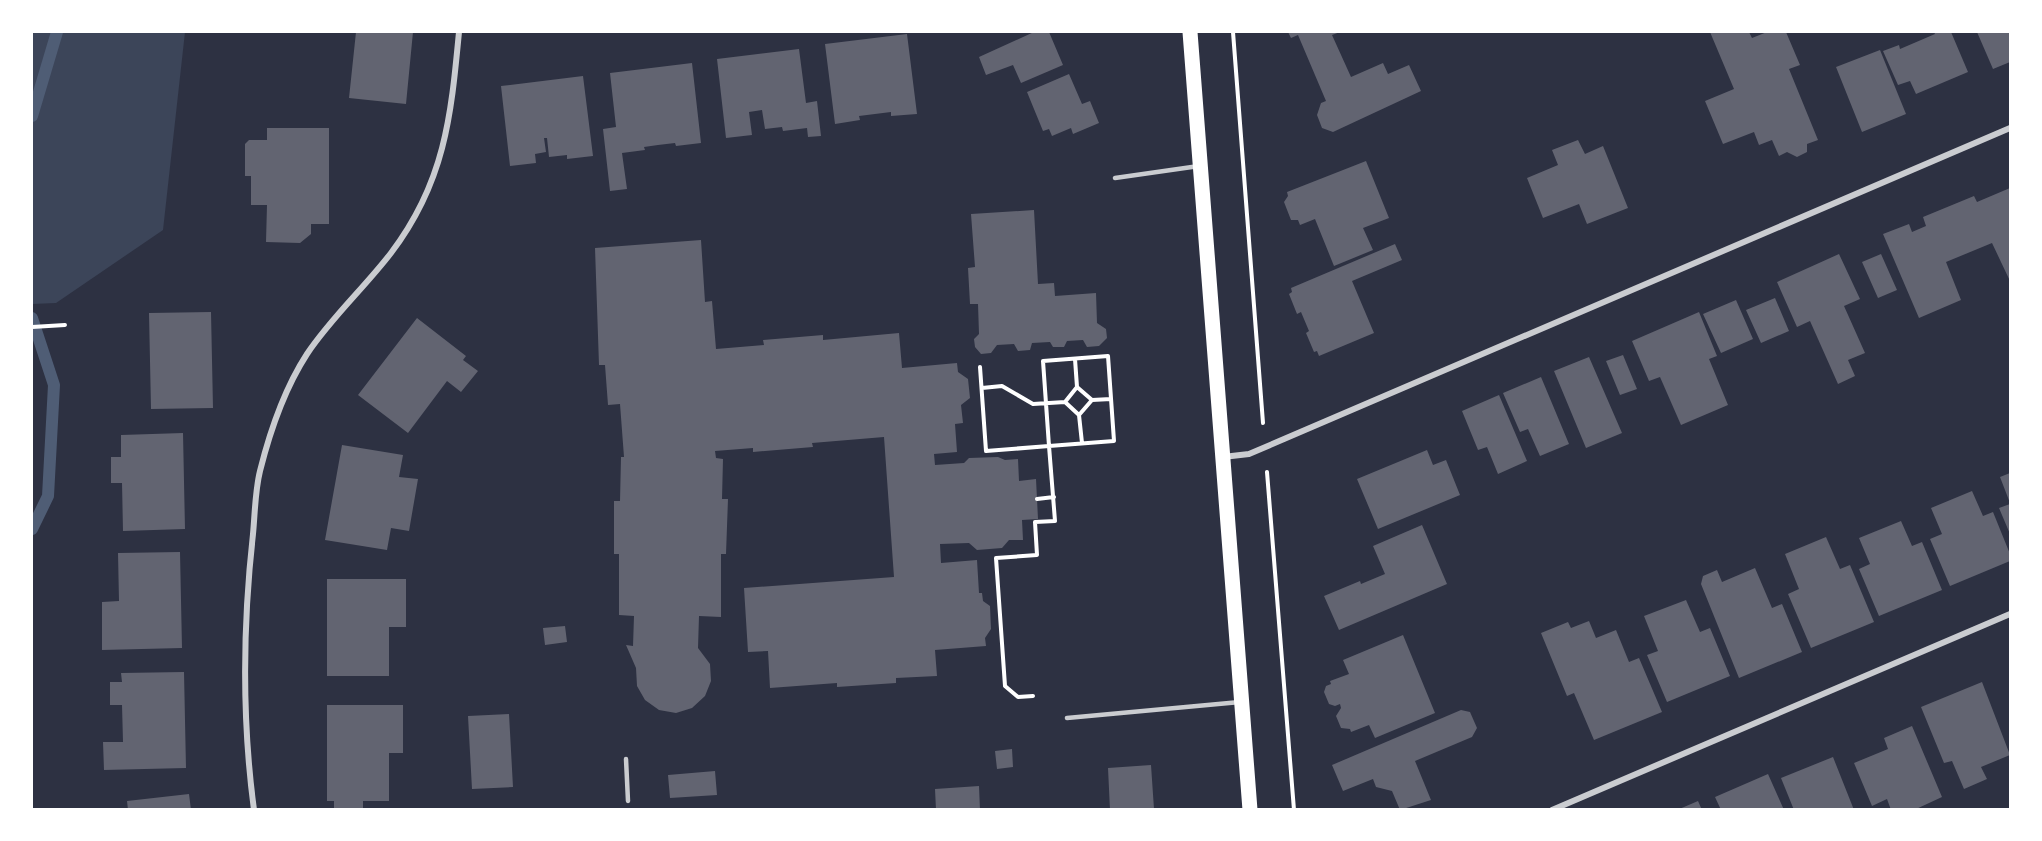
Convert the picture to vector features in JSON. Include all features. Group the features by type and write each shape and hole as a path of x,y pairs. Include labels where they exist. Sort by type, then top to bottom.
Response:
{"main road":[{"path":"1190,32 1250,810"}],"street":[{"path":"254,810 246,651 250,561 259,473 279,409 307,354 392,251 421,206 442,156 454,93 459,32"},
{"path":"1222,457 1257,451 2010,128"},
{"path":"1552,810 2010,614"}],"lane":[{"path":"1115,178 1202,166"},
{"path":"1067,718 1240,702"},
{"path":"626,759 628,801"}],"path":[{"path":"1233,32 1263,414"},
{"path":"32,327 65,325"},
{"path":"980,367 986,451 1049,446 1082,443 1114,441 1108,356 1043,361 1049,446 1054,497 1055,521 1035,522 1037,555 996,558 1005,686 1018,697 1033,696"},
{"path":"1065,402 1077,387 1075,358"},
{"path":"982,388 1002,386 1033,404 1065,402 1080,415"},
{"path":"1077,387 1092,400 1111,399"},
{"path":"1082,443 1080,415 1092,400"},
{"path":"1269,484 1294,810"},
{"path":"1037,499 1054,497"}],"shaded area":[{"path":"32,32 185,32 163,230 56,303 32,304"}],"building":[{"path":"356,32 413,32 406,104 349,98"},
{"path":"1034,32 1049,32 1063,65 1021,83 1013,65 986,75 979,57"},
{"path":"1288,32 1340,32 1332,35 1351,77 1383,63 1388,74 1409,65 1421,91 1333,132 1322,128 1317,115 1321,103 1326,101 1298,35 1291,38"},
{"path":"1710,32 1749,32 1752,38 1767,32 1786,32 1800,65 1789,69 1818,140 1807,144 1807,152 1797,157 1787,152 1779,156 1772,140 1759,145 1754,132 1723,144 1705,101 1734,89"},
{"path":"1934,32 1951,32 1968,72 1916,94 1910,81 1898,85 1883,51 1899,45 1900,49 1935,34"},
{"path":"1977,32 2010,32 2010,62 1993,69"},
{"path":"907,34 917,114 891,116 891,112 859,116 860,120 835,124 825,44"},
{"path":"799,49 806,103 817,101 821,136 808,137 807,128 783,131 782,127 765,129 762,110 749,112 752,135 726,138 717,59"},
{"path":"1880,50 1906,114 1862,132 1836,67"},
{"path":"692,63 701,143 676,146 675,143 658,145 644,147 645,150 622,153 627,189 610,191 603,129 616,127 610,73"},
{"path":"1069,74 1082,104 1090,101 1099,123 1073,134 1071,128 1052,136 1049,129 1043,131 1027,92"},
{"path":"583,76 593,156 567,159 567,155 549,157 547,138 544,138 546,152 535,154 536,163 510,166 501,86"},
{"path":"267,128 329,128 329,224 311,224 311,234 300,243 266,242 267,205 251,205 251,176 245,176 245,144 249,140 267,140"},
{"path":"1578,140 1585,154 1603,146 1628,208 1587,224 1579,204 1543,218 1527,178 1558,165 1552,150"},
{"path":"1366,161 1389,218 1363,228 1373,250 1334,266 1315,219 1300,225 1298,220 1291,220 1284,202 1288,196 1287,192"},
{"path":"2010,188 2010,281 1992,243 1946,262 1961,300 1919,318 1883,234 1909,224 1912,232 1926,226 1923,217 1974,196 1977,202"},
{"path":"1034,210 1038,284 1054,283 1055,296 1096,293 1097,323 1106,329 1107,338 1099,346 1087,347 1083,340 1067,341 1064,347 1053,347 1050,342 1032,343 1030,350 1018,351 1014,344 997,345 991,353 981,354 975,347 974,339 979,334 978,304 970,304 968,268 975,267 971,214"},
{"path":"701,240 705,302 712,301 716,349 764,345 763,340 823,335 823,340 899,333 902,368 957,363 958,372 968,379 970,398 961,405 963,423 955,424 957,452 934,454 935,465 964,463 969,458 1018,459 1019,481 1036,479 1038,519 1022,520 1023,540 1009,540 1002,548 977,550 969,543 940,544 941,563 977,560 979,593 982,593 983,601 990,606 991,629 985,638 986,646 935,650 937,676 896,678 896,683 837,687 837,683 770,688 768,651 748,652 744,588 894,577 884,437 812,443 813,447 753,452 753,448 715,451 716,458 723,459 722,499 728,499 726,554 721,554 721,617 699,616 698,648 710,664 711,681 705,696 692,708 676,713 659,710 645,700 637,686 636,668 626,645 633,646 634,616 619,615 619,554 614,554 614,501 620,501 621,457 624,457 620,404 608,405 605,365 599,365 595,248"},
{"path":"1395,244 1402,260 1352,281 1374,333 1319,356 1317,351 1314,352 1306,333 1309,331 1301,312 1297,314 1289,294 1292,292 1291,288"},
{"path":"1839,254 1860,299 1844,306 1865,353 1848,360 1855,376 1838,384 1810,321 1797,327 1777,282"},
{"path":"1881,254 1897,290 1878,298 1862,262"},
{"path":"1775,298 1789,331 1761,343 1746,310"},
{"path":"1736,300 1753,339 1721,353 1703,314"},
{"path":"211,312 213,408 151,409 149,313"},
{"path":"1699,312 1717,356 1709,359 1728,405 1681,425 1660,377 1649,381 1632,341"},
{"path":"417,318 466,356 463,360 478,371 461,392 447,381 408,433 358,395"},
{"path":"1623,355 1637,389 1620,395 1606,361"},
{"path":"1589,357 1622,433 1586,448 1554,371"},
{"path":"1541,377 1569,444 1540,456 1528,429 1520,432 1503,393"},
{"path":"1499,395 1527,461 1498,474 1487,447 1478,450 1462,411"},
{"path":"183,433 185,529 123,531 122,483 111,483 111,457 121,457 121,435"},
{"path":"342,445 403,455 399,477 418,479 409,531 391,528 387,550 325,540"},
{"path":"1427,450 1433,465 1446,460 1460,495 1378,529 1357,479"},
{"path":"2010,473 2010,503 2000,477"},
{"path":"1972,491 1983,516 1993,512 2010,554 2010,561 1950,586 1930,539 1942,534 1931,508"},
{"path":"2010,504 2010,534 1999,508"},
{"path":"1901,521 1912,546 1922,542 1942,590 1879,616 1859,569 1870,564 1859,538"},
{"path":"1422,525 1447,584 1339,630 1324,596 1360,581 1361,584 1385,574 1373,546"},
{"path":"1826,537 1840,569 1850,565 1874,622 1811,648 1788,594 1799,589 1785,554"},
{"path":"180,552 182,648 102,650 102,602 119,601 118,553"},
{"path":"1755,568 1772,608 1782,604 1802,652 1739,678 1701,584 1703,576 1717,570 1722,582"},
{"path":"327,579 406,579 406,627 389,627 389,676 327,676"},
{"path":"1686,600 1700,632 1710,628 1730,676 1667,702 1647,655 1658,651 1644,616"},
{"path":"1589,621 1596,638 1616,630 1629,662 1639,658 1662,712 1594,740 1574,693 1567,696 1541,633 1568,622 1571,628"},
{"path":"565,626 567,642 545,645 543,628"},
{"path":"1403,635 1435,713 1375,738 1369,725 1351,732 1350,729 1341,728 1336,716 1341,708 1340,704 1335,706 1329,704 1324,692 1326,686 1331,684 1330,681 1349,674 1343,660"},
{"path":"184,672 186,768 104,770 103,742 123,742 122,705 110,705 110,682 122,682 121,673"},
{"path":"1982,682 2010,755 1981,767 1987,779 1964,789 1952,761 1944,763 1921,707"},
{"path":"327,705 403,705 403,753 389,753 389,801 363,801 363,810 334,810 334,801 327,801"},
{"path":"1461,710 1470,712 1477,728 1472,737 1415,761 1431,800 1400,810 1392,791 1376,787 1373,779 1343,791 1332,765"},
{"path":"509,714 513,787 472,789 468,716"},
{"path":"1912,726 1942,797 1914,810 1891,810 1887,799 1872,806 1854,763 1888,749 1884,738"},
{"path":"1012,749 1013,767 997,769 995,751"},
{"path":"1833,757 1854,810 1794,810 1781,778"},
{"path":"1151,765 1154,809 1110,810 1108,768"},
{"path":"715,771 717,795 670,798 668,775"},
{"path":"1768,774 1784,810 1721,810 1715,797"},
{"path":"979,786 980,810 936,810 935,789"},
{"path":"189,794 191,810 128,810 127,801"},
{"path":"1698,801 1702,810 1677,810"}],"waterway":[{"path":"32,116 57,32"},
{"path":"32,318 54,385 48,496 32,529"}]}
